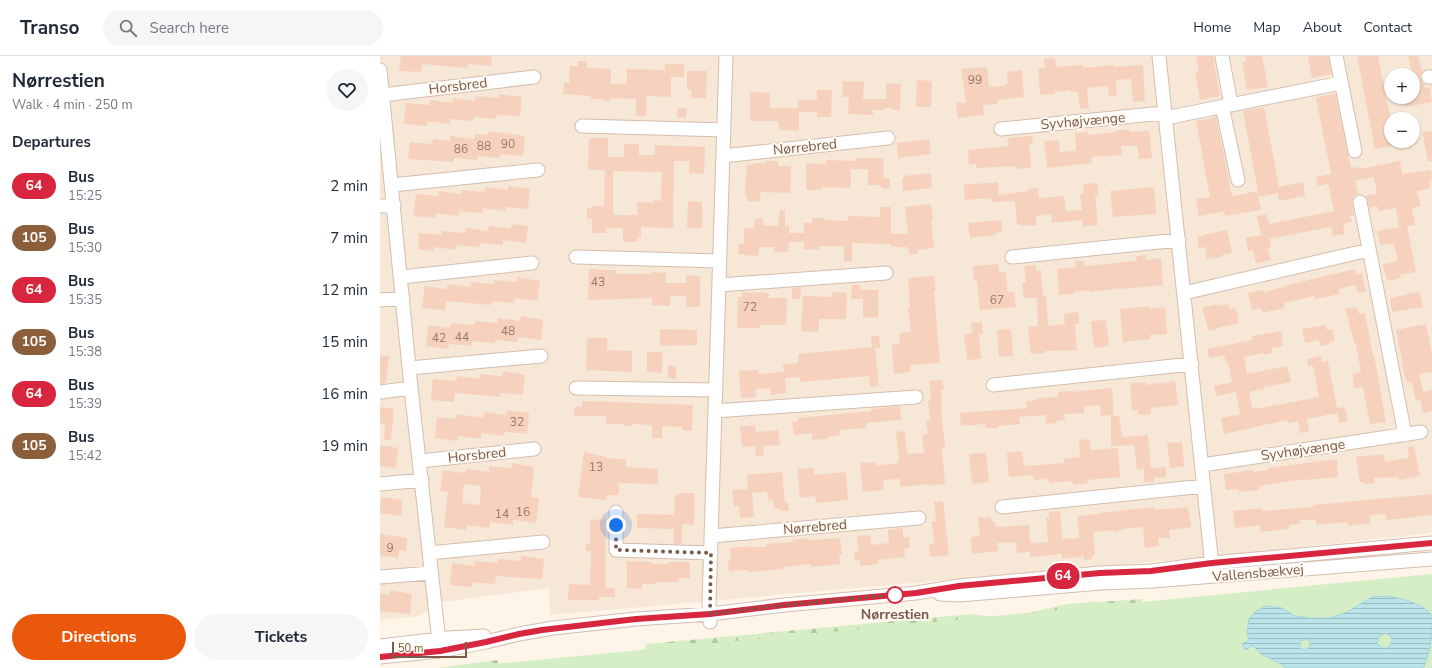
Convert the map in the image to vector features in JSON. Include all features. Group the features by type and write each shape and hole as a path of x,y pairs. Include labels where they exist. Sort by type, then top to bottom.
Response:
{"street":[{"path":"710,618 726,56"},
{"path":"1159,56 1213,576"},
{"path":"1222,56 1227,105 1238,180"},
{"path":"1336,56 1355,151"},
{"path":"380,70 382,113 392,185 411,388 439,645"},
{"name":"Horsbred","path":"382,95 534,77"},
{"name":"Syvhøjvænge","path":"1001,129 1164,115 1227,105 1341,83"},
{"path":"582,126 724,130"},
{"name":"Nørrebred","path":"723,156 888,138"},
{"path":"392,185 538,170"},
{"path":"1360,202 1405,435"},
{"path":"380,206 394,205"},
{"path":"1012,257 1179,240"},
{"path":"1184,294 1369,250"},
{"path":"576,257 720,260"},
{"path":"401,277 532,263"},
{"path":"719,285 886,273"},
{"path":"380,300 403,298"},
{"path":"410,368 541,356"},
{"path":"993,385 1192,364"},
{"path":"380,392 411,388"},
{"path":"576,388 716,390"},
{"path":"715,411 916,397"},
{"name":"Syvhøjvænge","path":"1202,465 1421,432"},
{"name":"Horsbred","path":"420,461 534,449"},
{"path":"380,484 422,480"},
{"path":"1002,507 1204,486"},
{"path":"616,512 616,550 711,553"},
{"name":"Nørrebred","path":"712,536 919,518"},
{"path":"429,553 543,542"},
{"name":"Vallensbækvej","path":"380,657 439,645 636,619 710,618 825,601 916,593 959,586 1100,573 1151,571 1212,563 1432,543"},
{"name":"Vallensbækvej","path":"916,593 960,595 1101,583 1152,581 1432,559"},
{"path":"380,577 431,573"},
{"name":"Vallensbækvej","path":"380,646 439,645"}],"shaded area":[{"path":"380,56 1432,56 1432,533 1219,556 550,615 549,588 442,602 418,616 380,620"}],"green space":[{"path":"1432,574 1432,668 454,668"},
{"path":"1143,599 1141,604 642,668 646,644 972,614 994,617 1026,614 1068,604"},
{"path":"497,660 501,668 438,668"}],"water":[{"path":"1388,596 1406,600 1417,604 1432,615 1431,642 1423,668 1285,668 1285,666 1261,654 1252,645 1246,650 1242,644 1249,640 1247,632 1249,619 1256,611 1266,606 1282,608 1295,616 1308,618 1330,618 1347,612 1372,597","holes":["1385,633 1391,636 1392,642 1388,648 1382,648 1377,643 1379,637","1305,639 1310,641 1310,647 1305,650 1300,648 1300,642"]}],"building":[{"path":"401,56 492,56 491,66 468,64 468,68 423,64 421,72 399,71"},
{"path":"1196,56 1213,56 1220,96 1200,100 1195,73 1199,72"},
{"path":"1245,56 1262,56 1268,87 1247,90 1242,62 1246,61"},
{"path":"1308,56 1328,56 1332,74 1312,78"},
{"path":"1357,56 1378,56 1384,86 1384,104 1388,104 1389,112 1384,112 1384,147 1375,149"},
{"path":"1408,56 1418,56 1422,72 1420,77 1420,68 1411,68"},
{"path":"1055,58 1056,67 1083,65 1083,68 1114,65 1114,67 1143,65 1145,101 1133,102 1131,79 1116,80 1117,96 1109,96 1108,86 1087,88 1089,108 1080,109 1078,92 1071,92 1070,90 1054,92 1055,94 1040,95 1038,69 1045,68 1044,59"},
{"path":"578,61 587,61 587,68 611,69 611,84 627,84 627,69 665,70 665,64 684,64 684,77 671,77 671,97 646,96 646,116 636,116 636,99 611,98 610,101 603,101 603,99 591,99 591,96 563,94 564,83 569,83 570,66 578,66"},
{"path":"987,67 989,87 1005,86 1005,84 1008,84 1007,72 1022,70 1024,97 997,100 997,104 983,105 984,115 958,118 956,103 966,102 961,69"},
{"path":"687,71 707,71 706,98 691,98 692,90 687,90"},
{"path":"1420,77 1425,88 1429,87 1432,102 1406,107 1405,104 1420,104"},
{"path":"917,80 932,81 931,107 916,107"},
{"path":"843,81 864,82 863,99 886,99 886,83 901,84 900,110 885,108 884,110 873,110 873,115 848,114 849,97 842,97"},
{"path":"817,90 832,90 831,117 817,117 817,112 799,112 799,131 779,130 779,121 750,121 750,92 770,93 770,108 798,108 798,100 817,100"},
{"path":"1335,93 1351,168 1358,167 1359,169 1400,161 1402,174 1431,170 1432,180 1429,181 1430,188 1417,191 1421,206 1412,208 1415,225 1407,226 1416,272 1400,275 1401,278 1387,281 1383,264 1398,261 1394,243 1380,245 1377,231 1399,227 1396,208 1378,211 1377,206 1369,208 1368,200 1365,196 1377,194 1374,177 1355,180 1358,194 1354,196 1352,200 1354,215 1350,216 1352,222 1343,224 1345,234 1333,236 1331,227 1269,239 1271,247 1268,248 1271,260 1256,263 1253,250 1248,251 1246,238 1261,235 1257,216 1266,214 1270,224 1334,211 1328,184 1318,186 1316,177 1331,174 1316,98"},
{"path":"499,94 522,97 520,116 497,115 496,119 474,117 473,121 450,119 450,124 427,121 427,126 404,124 406,103 429,105 430,100 452,103 453,98 475,101 476,96 499,98"},
{"path":"1264,107 1279,187 1303,182 1305,196 1279,201 1278,193 1259,197 1243,111"},
{"path":"677,108 687,108 686,118 677,117"},
{"path":"1216,117 1232,196 1257,191 1261,210 1225,216 1224,211 1199,216 1196,199 1210,197 1196,121"},
{"path":"1116,130 1130,130 1130,132 1149,131 1152,158 1139,159 1137,146 1121,146 1122,155 1091,157 1092,163 1047,168 1044,141 1059,140 1060,152 1076,151 1075,133 1088,132 1088,135 1117,132"},
{"path":"489,131 525,136 523,156 501,154 500,158 477,156 477,160 454,158 454,162 408,159 410,142 432,144 433,139 450,141 450,136 474,139 475,134 488,135"},
{"path":"1432,131 1432,161 1428,161 1422,132"},
{"path":"1032,136 1033,144 1029,144 1031,168 1017,169 1017,166 976,168 976,164 969,165 968,150 1009,146 1008,138"},
{"path":"608,138 608,157 624,157 624,144 639,144 639,155 655,155 655,145 705,147 704,174 689,173 689,161 674,161 673,228 641,227 641,237 637,237 637,242 623,242 623,228 606,228 606,233 592,233 592,219 587,219 587,208 593,208 593,206 604,206 605,170 588,170 589,139","holes":["613,171 662,172 661,201 653,200 653,203 637,202 637,215 613,215"]},
{"path":"929,139 931,154 898,158 897,143"},
{"path":"855,158 884,158 883,178 890,178 890,189 881,188 881,185 868,185 868,169 851,169 851,188 821,187 821,190 806,190 806,163 826,164 826,160 855,161"},
{"path":"766,161 778,161 778,166 791,166 790,193 761,192 759,202 747,201 747,196 745,195 747,165 753,165 753,163 766,163"},
{"path":"931,173 932,188 903,191 902,178 904,178 904,176"},
{"path":"998,182 999,195 1029,191 1029,189 1038,188 1039,198 1064,196 1066,211 1082,210 1080,194 1084,193 1083,184 1097,183 1099,195 1095,196 1098,225 1083,227 1083,220 1052,223 1051,214 1036,216 1036,225 1022,226 1021,224 1017,225 1015,201 992,202 991,198 965,200 964,185"},
{"path":"508,186 530,189 528,209 506,207 505,211 483,208 482,213 459,211 459,216 436,213 436,218 413,216 416,194 438,196 439,191 461,194 462,190 484,192 485,187 508,190"},
{"path":"1154,187 1156,214 1113,217 1110,191"},
{"path":"688,201 702,202 702,228 687,228"},
{"path":"931,204 934,248 917,250 918,254 910,255 907,247 891,247 891,244 852,243 852,261 844,261 844,246 819,246 819,250 804,249 804,242 789,242 788,252 774,252 774,247 759,247 758,256 738,254 739,244 744,244 744,228 754,229 755,219 763,219 763,225 778,226 780,210 785,210 785,226 789,226 789,233 804,233 804,223 812,223 812,218 848,221 848,216 880,217 880,207 891,207 891,234 908,234 905,207"},
{"path":"1001,220 1002,232 995,233 996,235 970,238 968,223"},
{"path":"512,224 528,226 526,243 503,240 503,245 480,243 480,247 457,245 456,250 434,247 433,251 418,249 419,233 442,235 442,231 465,233 466,228 488,231 489,226 511,229"},
{"path":"1227,230 1232,253 1222,255 1222,257 1207,259 1205,247 1199,248 1197,237"},
{"path":"1146,255 1146,260 1161,258 1163,285 1090,292 1090,290 1074,292 1074,294 1059,295 1057,269 1076,267 1075,261 1084,261 1084,266 1137,261 1136,256"},
{"path":"998,264 999,272 1006,272 1008,293 1014,292 1016,307 980,310 977,281 974,281 973,266"},
{"path":"1036,265 1036,271 1041,270 1043,296 1046,296 1048,326 1065,324 1064,314 1078,312 1079,324 1075,324 1077,350 1045,351 1045,353 1031,354 1028,327 1038,326 1037,298 1024,298 1022,283 1026,282 1024,266"},
{"path":"589,269 616,270 616,274 651,274 651,272 666,273 666,283 686,283 686,275 700,276 700,307 686,307 686,296 670,296 670,306 652,305 652,298 588,300"},
{"path":"1355,269 1356,275 1362,273 1366,291 1358,293 1355,285 1338,289 1340,294 1315,299 1314,296 1284,303 1285,308 1262,313 1261,308 1252,310 1248,293 1264,290 1264,292"},
{"path":"934,276 940,363 910,365 911,372 894,374 892,345 900,344 899,333 911,332 908,308 910,308 908,278"},
{"path":"517,277 540,281 537,301 515,298 514,303 492,301 491,305 446,301 445,310 422,308 425,286 447,289 448,284 470,287 471,282 494,284 494,280 517,282"},
{"path":"852,285 860,285 860,290 878,290 878,318 863,317 863,299 851,299"},
{"path":"801,287 800,299 792,299 792,288"},
{"path":"742,292 769,293 769,298 787,298 786,325 760,325 760,328 737,328 738,297 742,297"},
{"path":"832,292 847,293 846,319 819,319 819,332 801,331 803,296 832,297"},
{"path":"1419,292 1423,307 1392,312 1390,298"},
{"path":"1217,304 1217,306 1228,304 1229,309 1236,308 1239,323 1209,331 1202,308"},
{"path":"1149,306 1149,309 1165,307 1167,334 1150,335 1150,339 1123,342 1120,309"},
{"path":"1357,307 1359,314 1365,313 1386,422 1370,424 1363,387 1354,388 1353,374 1361,372 1356,344 1345,309"},
{"path":"521,316 543,320 541,340 518,337 518,342 495,340 495,343 472,341 472,346 449,344 448,349 426,346 428,325 450,328 451,323 474,325 475,321 497,323 498,318 520,321"},
{"path":"1106,320 1109,346 1094,348 1091,321"},
{"path":"982,322 983,334 979,334 981,359 967,360 964,334 972,333 971,323"},
{"path":"1426,324 1432,354 1432,372 1419,374 1423,392 1432,390 1432,411 1423,413 1420,400 1416,401 1412,382 1407,383 1405,377 1396,330"},
{"path":"1326,325 1327,330 1332,329 1335,341 1330,342 1330,344 1320,346 1319,340 1305,343 1302,329"},
{"path":"660,329 697,330 697,345 660,346"},
{"path":"1011,329 1013,356 999,357 997,330"},
{"path":"1281,331 1283,346 1272,348 1272,353 1244,357 1247,374 1287,366 1291,382 1264,387 1264,389 1249,392 1252,408 1256,407 1256,409 1319,397 1313,366 1308,366 1307,359 1321,356 1322,362 1328,361 1337,408 1345,407 1348,421 1339,423 1337,413 1307,419 1309,432 1300,433 1298,421 1288,423 1287,420 1224,434 1221,418 1240,414 1236,392 1216,396 1214,386 1232,382 1228,362 1226,363 1224,355 1209,358 1207,349 1253,340 1252,336"},
{"path":"871,336 879,336 880,348 875,348 879,386 870,387 869,376 800,382 800,377 785,378 786,393 771,395 771,388 755,389 756,397 741,398 739,371 758,370 759,374 784,372 783,364 798,363 798,354 872,347"},
{"path":"587,338 607,338 607,350 632,351 632,372 586,370"},
{"path":"647,352 662,352 662,373 647,372"},
{"path":"380,355 389,356 386,383 380,384"},
{"path":"668,365 676,366 676,379 668,378"},
{"path":"503,371 525,375 523,395 500,393 500,397 455,393 454,402 431,400 433,379 456,381 457,376 479,379 480,374 502,376"},
{"path":"942,380 944,389 941,390 941,407 945,448 942,448 945,484 900,487 900,479 883,480 884,490 863,492 860,463 876,462 877,466 898,463 899,458 896,432 905,431 907,454 924,453 922,435 928,434 926,421 930,421 928,400 931,400 929,381"},
{"path":"1175,381 1178,405 1151,408 1151,414 1138,415 1138,410 1132,411 1130,383 1145,382 1145,385"},
{"path":"1112,388 1114,415 1101,416 1100,405 1084,406 1084,413 1064,414 1065,420 1057,421 1057,423 1046,424 1045,415 1019,417 1020,424 998,426 998,428 986,428 985,424 961,426 960,413 1027,408 1026,402 1037,400 1037,398 1058,397 1058,392"},
{"path":"582,401 693,405 692,431 682,430 682,427 662,426 662,438 652,438 652,425 632,424 632,426 624,426 624,424 606,424 606,416 574,416 574,407 582,407"},
{"path":"900,406 901,420 866,423 866,428 839,430 840,435 827,437 828,439 812,440 812,433 794,435 792,422 798,421 798,418 871,411 871,409"},
{"path":"380,407 394,409 391,440 384,440 385,424 380,423"},
{"path":"507,410 529,413 527,434 504,432 504,436 481,433 481,439 458,436 457,441 435,438 437,417 455,419 456,414 483,418 484,412 506,415"},
{"path":"1111,416 1119,416 1122,437 1148,435 1151,468 1166,467 1166,477 1154,478 1154,482 1144,482 1144,469 1137,470 1134,445 1111,446"},
{"path":"755,425 756,432 778,430 780,445 763,446 764,455 756,456 755,446 742,447 740,427"},
{"path":"1090,439 1091,450 1118,448 1120,477 1087,480 1088,483 1073,485 1073,481 1049,483 1049,478 1034,480 1033,475 1009,477 1007,453 1022,451 1024,466 1064,463 1064,459 1080,457 1079,440"},
{"path":"1182,442 1184,466 1170,468 1167,443"},
{"path":"380,445 398,448 396,468 380,466"},
{"path":"1414,446 1420,476 1399,480 1399,477 1374,478 1375,483 1364,484 1364,482 1360,482 1356,457 1384,454 1385,462 1409,458 1407,447"},
{"path":"584,452 613,459 626,459 626,467 658,469 658,484 619,483 619,495 607,495 606,500 578,497"},
{"path":"986,453 989,482 972,484 969,454"},
{"path":"1337,459 1338,477 1305,479 1259,486 1259,490 1239,492 1238,489 1226,490 1224,474 1253,470 1253,472 1269,470 1269,468"},
{"path":"512,463 534,467 531,497 539,498 536,523 513,520 513,525 490,522 489,528 467,525 466,530 444,527 448,492 440,491 443,470 465,473 466,469 489,472 489,466 512,468","holes":["464,484 481,486 480,505 462,503"]},
{"path":"813,468 814,475 846,472 848,500 816,503 815,496 800,498 797,469"},
{"path":"782,472 785,503 788,502 789,511 774,509 773,500 768,501 767,491 752,493 754,517 740,518 739,506 734,507 732,490 748,489 747,475"},
{"path":"679,493 694,493 694,525 682,524 682,544 674,544 674,529 637,528 637,514 674,515 675,495 679,495"},
{"path":"1432,494 1432,515 1387,520 1386,514 1370,515 1371,523 1348,526 1347,522 1316,525 1316,520 1300,520 1301,524 1289,525 1289,529 1260,532 1260,525 1235,528 1233,511 1262,508 1262,511 1313,507 1313,505"},
{"path":"381,497 403,500 401,516 380,513"},
{"path":"943,501 949,555 930,557 929,544 934,544 932,521 936,521 934,502"},
{"path":"1155,507 1155,510 1188,507 1191,527 1169,530 1170,538 1158,538 1159,546 1145,548 1143,527 1123,529 1115,532 1114,530 1093,532 1095,555 1092,556 1092,559 1084,560 1084,556 1062,559 1062,554 1030,557 1030,552 1017,553 1016,542 997,543 998,551 972,554 971,537 980,536 978,518 991,517 991,522 995,522 996,527 1029,525 1030,543 1048,542 1046,518 1049,518 1049,512 1060,511 1062,539 1079,538 1077,516"},
{"path":"606,519 605,588 615,588 615,597 599,597 599,600 568,600 569,584 590,585 591,551 586,551 586,544 590,544 590,520"},
{"path":"903,528 903,538 909,537 909,548 904,549 905,557 877,560 878,564 860,566 860,560 855,561 854,552 859,551 857,536 870,535 871,545 889,543 888,530"},
{"path":"380,534 407,538 406,551 399,550 398,558 380,555"},
{"path":"809,538 809,540 840,538 842,554 839,555 840,564 810,567 810,564 783,567 783,569 748,572 748,570 729,571 728,560 731,560 730,548 749,546 767,547 766,544 794,542 793,540"},
{"path":"521,556 544,559 542,579 496,576 495,584 473,582 472,587 450,585 452,563 474,566 475,561 498,563 498,559 521,561"},
{"path":"627,561 652,562 652,564 690,562 690,578 679,578 679,582 655,582 655,584 642,584 642,589 627,588"},
{"path":"390,590 412,594 410,614 380,611 380,594 390,595"}],"bus line":[{"name":"64","path":"380,657 440,651 553,628 636,619 710,614 784,605 916,593 959,586 1100,573 1151,571 1212,563 1432,543"}],"place":[{"name":"Nørrestien","path":"895,595"}],"route":[{"path":"616,525 616,550 711,553 710,614 784,605 901,594 895,595"}]}
